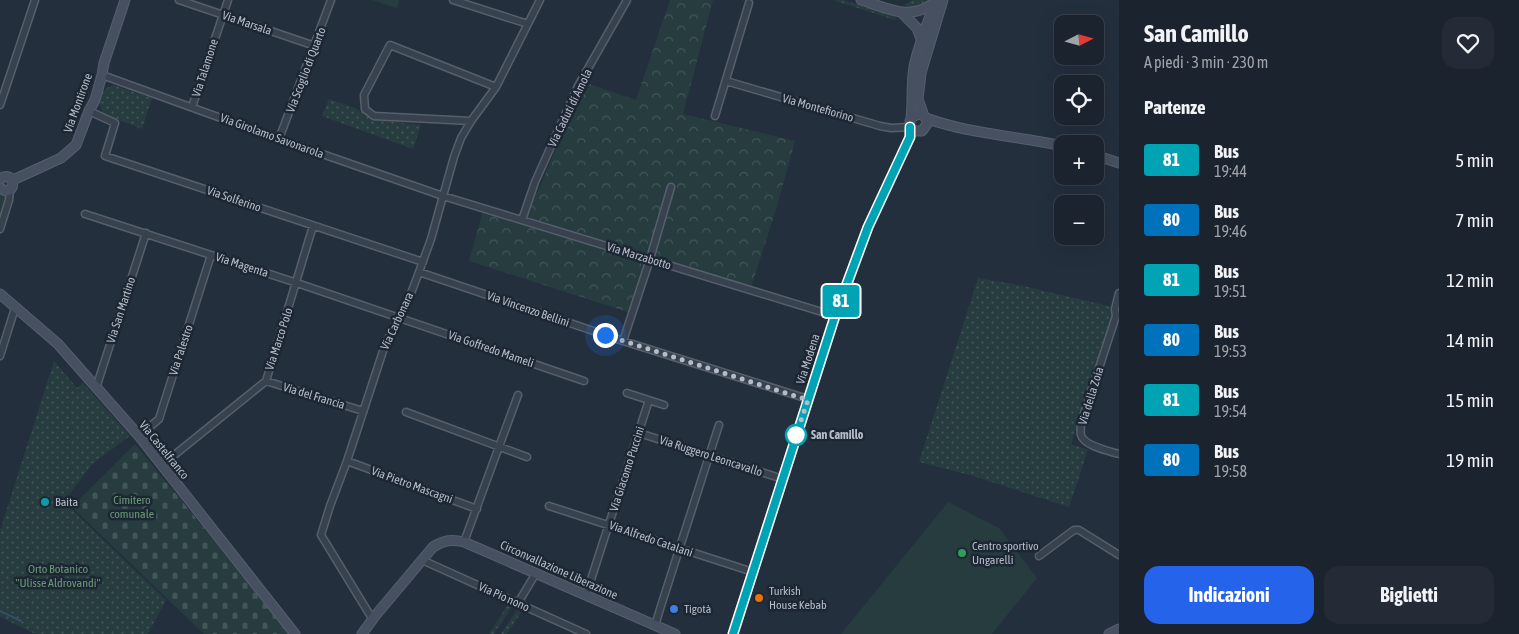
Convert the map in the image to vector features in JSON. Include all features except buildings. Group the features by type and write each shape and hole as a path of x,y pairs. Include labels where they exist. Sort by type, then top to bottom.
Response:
{"main road":[{"name":"Via Montirone","path":"5,184 61,158 76,145 95,100 104,63 125,0"},
{"path":"861,0 932,22"},
{"path":"911,17 938,1"},
{"name":"Via Modena","path":"918,96 921,74 938,1"},
{"path":"911,17 922,42"},
{"name":"Via Modena","path":"733,634 835,316 868,227 910,137 915,61 932,22"},
{"path":"897,166 910,144 927,124 918,96"},
{"path":"918,96 926,112 936,122"},
{"path":"946,126 914,131 910,122 918,114 946,126 1027,138 1054,144"},
{"path":"1104,158 1119,163"},
{"name":"Via Castelfranco","path":"0,294 58,344 139,436 295,634"},
{"path":"0,299 13,306"},
{"name":"Circonvallazione Liberazione","path":"422,560 433,547 442,541 464,542 655,626 663,632 675,634"},
{"path":"362,634 422,560"},
{"path":"1109,634 1119,629"}],"street":[{"path":"0,105 35,0"},
{"name":"Via Marsala","path":"179,0 315,46"},
{"name":"Via Talamone","path":"192,107 228,0"},
{"name":"Via Scoglio di Quarto","path":"280,139 332,0"},
{"path":"453,0 528,24"},
{"name":"Via Carbonara","path":"373,620 320,535 347,461 385,345 410,296 423,262 461,138 471,120 496,87 540,0"},
{"name":"Via Caduti di Amola","path":"522,220 535,182 578,86 627,0"},
{"path":"716,116 749,3"},
{"path":"471,120 374,116 365,108 364,96 390,45 496,87"},
{"name":"Via Girolamo Savonarola","path":"102,75 443,196"},
{"name":"Via Montefiorino","path":"726,81 880,126 891,128 910,122"},
{"name":"Via Solferino","path":"89,111 115,123 105,156 423,262"},
{"path":"0,229 9,200 5,184"},
{"path":"623,341 671,187"},
{"name":"Via Marzabotto","path":"443,196 835,316"},
{"name":"Via Magenta","path":"84,214 398,318"},
{"name":"Via Marco Polo","path":"162,466 266,381 313,226"},
{"name":"Via San Martino","path":"96,388 146,233"},
{"name":"Via Palestro","path":"139,436 159,419 211,255"},
{"name":"Via Vincenzo Bellini","path":"419,272 623,341 808,400"},
{"name":"Via della Zoia","path":"1119,293 1115,309 1118,316 1081,423 1080,433 1082,438 1089,444 1119,454"},
{"path":"0,356 13,306"},
{"name":"Via Goffredo Mameli","path":"398,318 584,381"},
{"name":"Via del Francia","path":"266,381 363,411"},
{"path":"627,393 664,405"},
{"path":"464,542 518,396"},
{"name":"Via Giacomo Puccini","path":"586,595 649,400"},
{"path":"406,412 527,457"},
{"path":"655,626 720,425"},
{"name":"Via Ruggero Leoncavallo","path":"639,433 783,478"},
{"name":"Via Pietro Mascagni","path":"347,461 477,509"},
{"name":"Via Alfredo Catalani","path":"549,506 753,572"},
{"path":"1039,556 1074,530 1079,530 1119,555"},
{"name":"Via Pio nono","path":"422,560 586,634"},
{"path":"518,603 536,574"}],"green space":[{"path":"372,0 399,0 397,8"},
{"path":"670,0 713,0 683,114 795,141 750,291 647,260 631,313 469,261 484,207 524,220 559,141 589,84 636,100"},
{"path":"833,0 843,0 896,17 895,20"},
{"path":"913,0 930,0 918,7 904,5"},
{"path":"113,85 152,98 142,129 106,115 100,107 100,98 104,90"},
{"path":"329,99 355,108 373,119 421,125 413,149 322,116"},
{"path":"0,170 16,175 0,227"},
{"path":"978,278 1019,285 1117,308 1071,444 1088,450 1069,507 973,476 919,462"},
{"name":"Orto Botanico \"Ulisse Aldrovandi\"","path":"54,361 77,388 83,383 130,436 92,464 64,502 166,600 148,634 35,634 0,617 0,531"},
{"name":"Cimitero comunale","path":"135,444 291,634 204,634 72,507"},
{"name":"Centro sportivo Ungarelli","path":"948,502 999,528 1037,578 992,634 841,634"},
{"path":"509,603 513,605 494,634 489,634"},
{"path":"518,608 522,611 507,634 501,634"}],"waterway":[{"path":"0,611 21,621"}],"bus line":[{"name":"81","path":"733,634 835,316 868,227 910,137 910,127"}],"place":[{"name":"San Camillo","path":"796,435"},
{"name":"Baita","path":"45,502"},
{"name":"Centro sportivo Ungarelli","path":"962,553"},
{"name":"Turkish House Kebab","path":"759,598"},
{"name":"Tigotà","path":"674,609"}],"route":[{"path":"605,335 808,400 796,435"}]}
